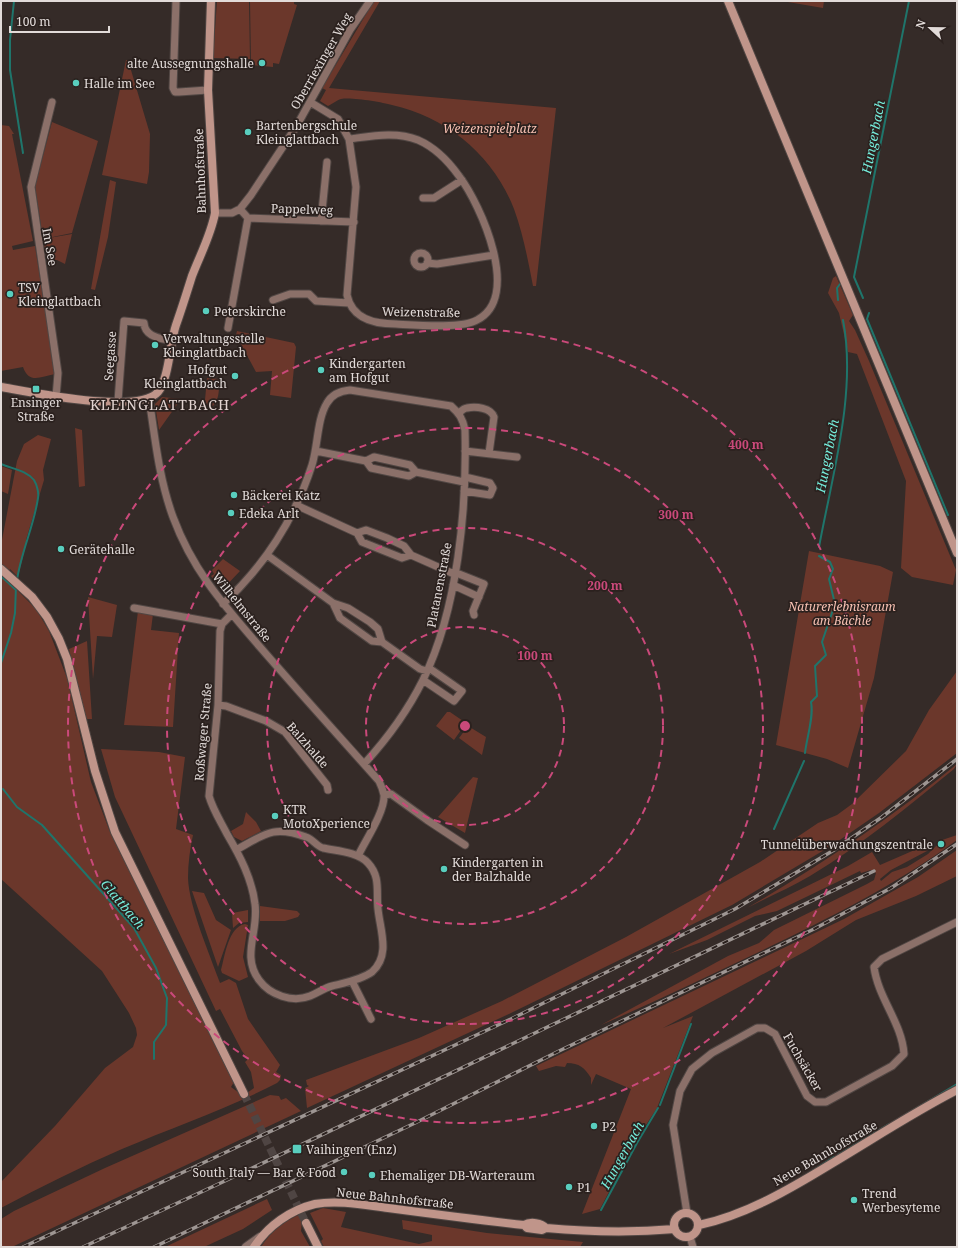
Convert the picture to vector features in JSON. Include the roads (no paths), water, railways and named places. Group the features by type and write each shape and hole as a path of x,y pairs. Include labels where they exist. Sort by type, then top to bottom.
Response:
{"main road":[{"name":"Bahnhofstraße","path":"149,398 158,392 163,383 171,341 192,276 212,228 215,213 208,90 211,1"},
{"path":"728,1 957,553"},
{"path":"1,387 56,397 118,401 149,398"},
{"path":"1,569 17,582 40,607 59,639 67,659 95,771 115,832 244,1094"},
{"name":"Neue Bahnhofstraße","path":"699,1225 767,1201 802,1182 915,1113 957,1090"},
{"name":"Neue Bahnhofstraße","path":"254,1247 261,1237 280,1220 295,1211 314,1205 330,1203 419,1211 524,1225 527,1228 542,1230 546,1228 614,1233 674,1229"},
{"path":"687,1213 695,1217 699,1225 696,1232 690,1237 681,1236 674,1229 675,1220 682,1214 687,1213"},
{"path":"306,1223 318,1247"}],"street":[{"path":"176,1 173,88 175,92 208,90"},
{"name":"Oberriexinger Weg","path":"240,209 269,169 310,102 350,30 370,1"},
{"name":"Im See","path":"52,102 31,187 33,210 58,373 56,397"},
{"path":"273,300 290,294 309,294 316,301 349,303 347,295 356,187 349,139 338,118 310,102"},
{"name":"Weizenstraße","path":"349,139 393,135 418,140 436,152 451,166 473,198 485,225 494,255 497,285 494,304 485,315 476,321 466,324 386,324 372,322 356,314 349,303"},
{"path":"321,221 327,162"},
{"path":"423,198 434,198 462,180"},
{"path":"215,213 232,213 240,209 248,218 228,328"},
{"name":"Pappelweg","path":"248,218 354,222"},
{"path":"427,263 437,264 494,255"},
{"name":"Seegasse","path":"118,401 124,321 144,323 149,334 171,341"},
{"path":"223,604 249,577 267,555 281,534 296,505 307,478 316,451 324,408 332,396 340,392 350,390 451,406 458,413 467,408 488,409 494,416 489,453"},
{"name":"Wilhelmstraße","path":"149,398 164,488 172,516 196,568 223,604 314,710 379,781 384,795"},
{"name":"Platanenstraße","path":"364,764 395,726 423,680 442,632 453,586 465,480 466,451 464,422 458,413"},
{"path":"316,451 366,461 374,457 387,459 410,465 416,472"},
{"path":"466,451 517,457"},
{"path":"366,461 371,468 409,476 416,472 465,480 490,482 493,488 490,495 464,491"},
{"path":"296,505 357,533 362,542 402,558 411,555"},
{"path":"357,533 366,530 387,538 404,546 411,555 484,584 473,611 474,615"},
{"path":"267,555 333,603 348,608 370,622 378,629 382,642"},
{"path":"453,586 479,597"},
{"path":"333,603 340,618 372,641 382,642 420,668 428,670 462,691 454,701 423,680"},
{"path":"134,608 222,624 232,614"},
{"name":"Roßwager Straße","path":"222,624 218,705 209,796 214,810 236,850 250,880 256,905 256,922 250,956 252,966 259,980 274,993 288,999 309,997 328,988 352,981 372,972 378,963 384,947 377,904 377,880 369,863 358,856 317,846 308,837 280,830 265,834 236,850"},
{"name":"Balzhalde","path":"218,705 226,706 266,721 285,732 327,785 328,790"},
{"path":"358,856 381,809 384,795 391,794 465,845"},
{"name":"Fuchsäcker","path":"687,1213 673,1125 680,1091 692,1069 712,1053 757,1028 765,1028 775,1034 808,1096 815,1102 826,1102 892,1066 904,1054 903,1040 876,982 874,967 882,959 957,922"},
{"path":"352,981 371,1019"},
{"path":"246,1247 261,1237"},
{"path":"690,1237 693,1247"}],"waterway":[{"path":"14,1 10,40 10,70 23,153"},
{"name":"Hungerbach","path":"863,298 854,277 909,1"},
{"name":"Hungerbach","path":"838,300 837,288 840,284"},
{"path":"869,313 867,319 948,515"},
{"name":"Hungerbach","path":"819,547 836,463 845,405 847,348 843,320"},
{"path":"1,464 27,474 34,480 38,491 34,519 21,559 17,580"},
{"name":"Hungerbach","path":"805,753 811,720 811,702 817,696 815,666 826,655 822,642 835,604 829,579 833,569 830,562 819,556"},
{"path":"1,576 16,590"},
{"name":"Glattbach","path":"1,663 11,633 15,613 16,586"},
{"name":"Hungerbach","path":"774,829 804,761"},
{"name":"Glattbach","path":"3,789 17,807 42,825 134,928 156,968 167,998 166,1025 154,1042 154,1059"},
{"name":"Hungerbach","path":"660,1105 691,1024"},
{"path":"900,1118 957,1084"},
{"name":"Hungerbach","path":"601,1210 637,1143 658,1108"},
{"path":"838,1155 889,1124"},
{"path":"809,1173 834,1157"}],"tunnel":[{"path":"244,1094 306,1223"}],"railway":[{"path":"23,1247 513,1018 735,909 834,850 882,817 957,759"},
{"path":"154,1247 415,1123 559,1051 814,929 891,888 957,844"},
{"path":"83,1247 242,1173 874,871"}],"place":[{"name":"alte Aussegnungshalle","path":"262,63"},
{"name":"Halle im See","path":"76,83"},
{"name":"Bartenbergschule Kleinglattbach","path":"248,132"},
{"name":"TSV Kleinglattbach","path":"10,294"},
{"name":"Peterskirche","path":"206,311"},
{"name":"Verwaltungsstelle Kleinglattbach","path":"155,345"},
{"name":"Kindergarten am Hofgut","path":"321,370"},
{"name":"Hofgut Kleinglattbach","path":"235,376"},
{"name":"Ensinger Straße","path":"36,389"},
{"name":"Bäckerei Katz","path":"234,495"},
{"name":"Edeka Arlt","path":"231,513"},
{"name":"Gerätehalle","path":"61,549"},
{"name":"KTR MotoXperience","path":"275,816"},
{"name":"Tunnelüberwachungszentrale","path":"941,844"},
{"name":"Kindergarten in der Balzhalde","path":"444,869"},
{"name":"P2","path":"594,1126"},
{"name":"Vaihingen (Enz)","path":"297,1149"},
{"name":"South Italy — Bar & Food","path":"344,1172"},
{"name":"Ehemaliger DB-Warteraum","path":"372,1175"},
{"name":"P1","path":"569,1187"},
{"name":"Trend Werbesyteme","path":"854,1200"}],"district":[{"name":"KLEINGLATTBACH","path":"160,404"}],"park label":[{"name":"Weizenspielplatz","path":"490,128"},
{"name":"Naturerlebnisraum am Bächle","path":"842,613"}]}
